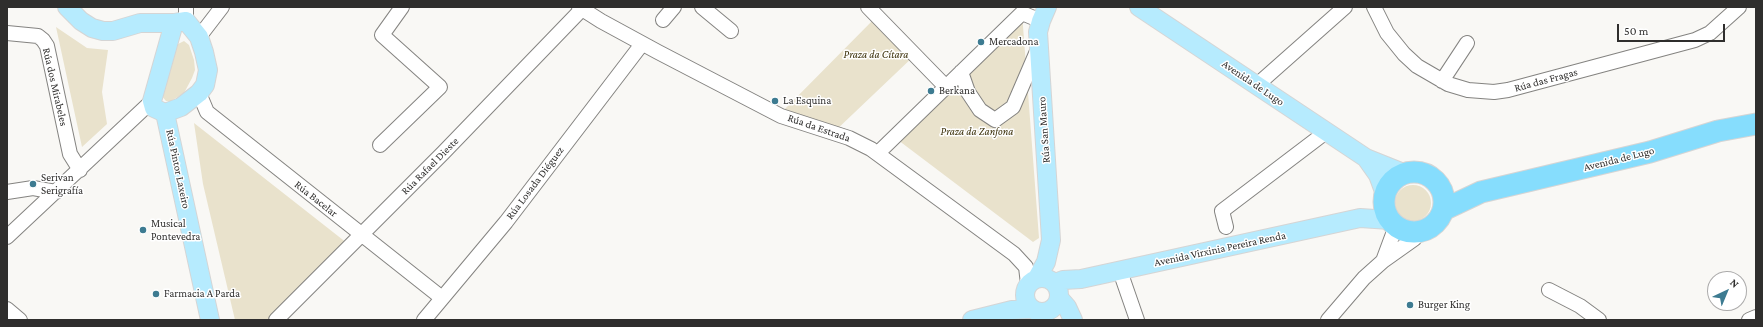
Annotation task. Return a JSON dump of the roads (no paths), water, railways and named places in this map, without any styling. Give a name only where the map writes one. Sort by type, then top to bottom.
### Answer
[{"type":"highway","name":"Avenida de Lugo","points":[[1443,210],[1481,192],[1650,152],[1718,131],[1756,124]]},
{"type":"highway","points":[[1413,172],[1426,175],[1436,182],[1440,188],[1443,196],[1443,210],[1433,226],[1417,232],[1409,232],[1389,211],[1393,181],[1406,174],[1413,172]]},
{"type":"highway","name":"Avenida de Lugo","points":[[1440,188],[1481,192]]},
{"type":"main road","points":[[67,7],[81,21],[92,28],[103,31],[113,31],[140,23],[187,22]]},
{"type":"main road","name":"Avenida de Lugo","points":[[1139,7],[1366,158],[1406,174]]},
{"type":"main road","name":"Rúa San Mauro","points":[[1043,12],[1038,32],[1038,49],[1051,240],[1056,257],[1056,269],[1045,287]]},
{"type":"main road","points":[[187,22],[208,70],[205,85],[199,93],[181,107],[165,113],[154,108],[152,101],[187,22]]},
{"type":"main road","name":"Rúa Pintor Laxeiro","points":[[165,113],[210,320]]},
{"type":"main road","name":"Avenida de Lugo","points":[[1366,158],[1378,175],[1389,211]]},
{"type":"main road","name":"Avenida Virxinia Pereira Renda","points":[[993,314],[1045,287],[1063,280],[1081,279],[1120,271],[1389,211]]},
{"type":"main road","points":[[1045,287],[1054,308],[1044,314],[1025,300],[1045,287]]},
{"type":"main road","points":[[1045,287],[1066,307],[1073,320]]},
{"type":"main road","name":"Avenida Virxinia Pereira Renda","points":[[972,320],[1012,310],[1044,314]]},
{"type":"street","points":[[187,22],[219,7]]},
{"type":"street","points":[[380,144],[440,86],[382,35],[402,7]]},
{"type":"street","points":[[663,20],[674,7]]},
{"type":"street","points":[[868,7],[946,87]]},
{"type":"street","points":[[1257,85],[1345,7]]},
{"type":"street","name":"Rúa das Fragas","points":[[1374,7],[1387,33],[1404,54],[1417,66],[1442,81],[1468,90],[1494,92],[1508,90],[1695,40],[1710,32],[1739,7]]},
{"type":"street","name":"Rúa da Estrada","points":[[585,9],[642,44],[781,116],[849,138],[878,153],[1014,254],[1045,287]]},
{"type":"street","name":"Rúa Rafael Dieste","points":[[276,320],[585,9]]},
{"type":"street","points":[[711,10],[731,31]]},
{"type":"street","points":[[878,153],[1022,13],[1043,12]]},
{"type":"street","name":"Rúa dos Mirabeles","points":[[7,33],[38,36],[47,46],[70,154],[80,170]]},
{"type":"street","points":[[1442,81],[1467,43]]},
{"type":"street","name":"Rúa Losada Diéguez","points":[[424,320],[506,222],[642,44]]},
{"type":"street","points":[[961,72],[968,92],[980,110],[995,120],[1014,107],[1038,49]]},
{"type":"street","name":"Rúa Bacelar","points":[[199,93],[207,112],[442,298]]},
{"type":"street","points":[[7,237],[152,101]]},
{"type":"street","points":[[1226,227],[1222,211],[1326,132]]},
{"type":"street","points":[[7,192],[33,188],[56,192]]},
{"type":"street","points":[[1383,261],[1389,211]]},
{"type":"street","points":[[1328,320],[1364,278],[1383,261],[1414,239],[1417,232]]},
{"type":"street","points":[[1120,271],[1137,320]]},
{"type":"street","points":[[1549,290],[1580,306],[1598,320]]},
{"type":"street","points":[[7,309],[20,320]]},
{"type":"street","points":[[1749,320],[1756,317]]},
{"type":"place","name":"Mercadona","points":[[981,42]]},
{"type":"place","name":"Berkana","points":[[931,91]]},
{"type":"place","name":"La Esquina","points":[[775,101]]},
{"type":"place","name":"Serivan Serigrafía","points":[[33,184]]},
{"type":"place","name":"Musical Pontevedra","points":[[143,230]]},
{"type":"place","name":"Farmacia A Parda","points":[[156,294]]},
{"type":"place","name":"Burger King","points":[[1410,305]]},
{"type":"park label","name":"Praza da Cítara","points":[[876,55]]},
{"type":"park label","name":"Praza da Zanfona","points":[[977,132]]}]
